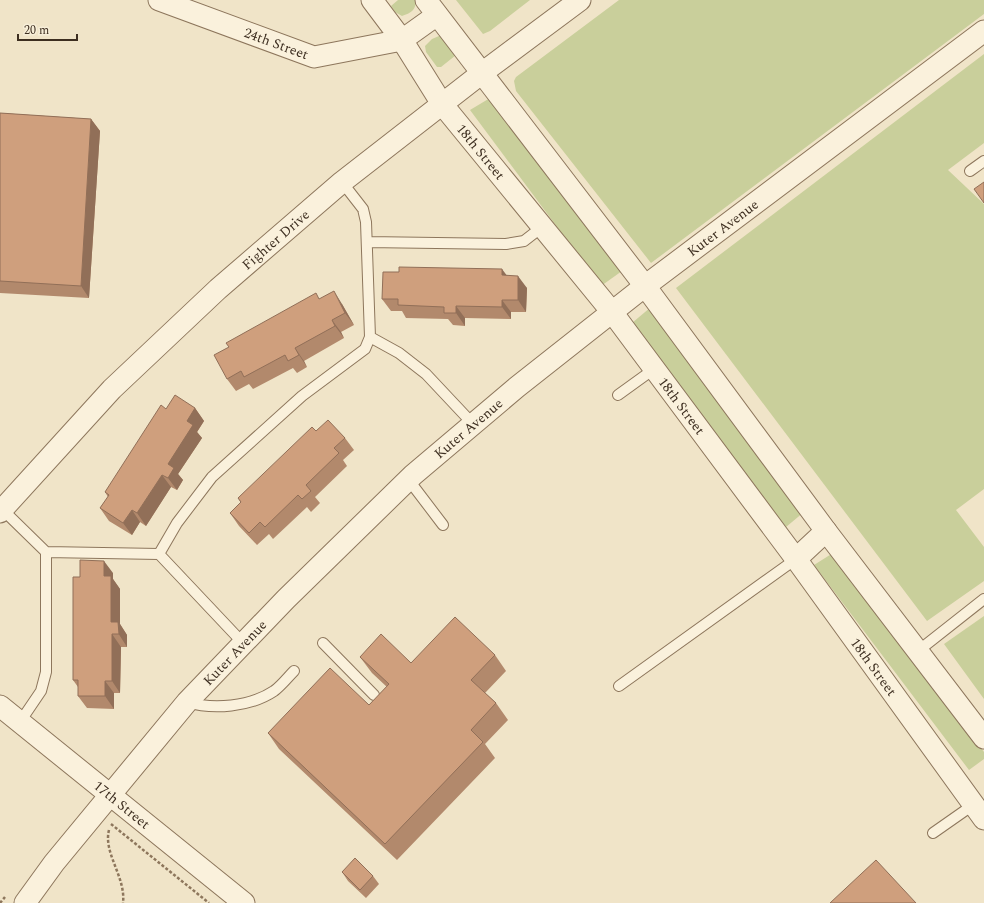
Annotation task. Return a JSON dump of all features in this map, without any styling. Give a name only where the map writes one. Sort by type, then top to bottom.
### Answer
[{"type":"street","name":"24th Street","points":[[159,0],[314,57],[402,40],[432,8]]},
{"type":"street","name":"18th Street","points":[[372,0],[402,40],[442,104],[612,312],[980,806]]},
{"type":"street","name":"Fighter Drive","points":[[1,510],[118,384],[218,289],[342,182],[482,73],[580,0]]},
{"type":"street","points":[[432,8],[645,286],[826,530],[984,738]]},
{"type":"street","name":"Kuter Avenue","points":[[25,903],[54,863],[104,819],[111,794],[187,702],[286,599],[408,479],[516,386],[645,286],[984,31]]},
{"type":"street","points":[[796,559],[826,530]]},
{"type":"street","name":"17th Street","points":[[0,706],[111,794],[244,903]]},
{"type":"lane","points":[[970,171],[984,161]]},
{"type":"lane","points":[[159,554],[176,523],[212,477],[302,396],[365,349],[370,337],[366,222],[363,209],[342,182]]},
{"type":"lane","points":[[367,242],[506,244],[524,240],[542,227]]},
{"type":"lane","points":[[370,337],[399,353],[426,374],[473,424]]},
{"type":"lane","points":[[618,395],[654,369]]},
{"type":"lane","points":[[408,479],[443,525]]},
{"type":"lane","points":[[1,510],[46,552],[159,554],[243,643]]},
{"type":"lane","points":[[20,722],[41,691],[46,672],[46,552]]},
{"type":"lane","points":[[619,686],[796,559]]},
{"type":"lane","points":[[918,651],[984,599]]},
{"type":"lane","points":[[323,642],[374,695]]},
{"type":"lane","points":[[187,702],[201,706],[222,707],[246,703],[274,691],[294,671]]},
{"type":"lane","points":[[933,833],[980,806]]},
{"type":"path","points":[[111,794],[104,819],[113,860],[124,889],[123,903]]},
{"type":"path","points":[[104,819],[209,903]]},
{"type":"green space","points":[[398,0],[416,0],[414,9],[402,16],[395,12],[391,6]]},
{"type":"green space","points":[[456,0],[530,0],[490,31],[483,34]]},
{"type":"green space","points":[[619,0],[984,0],[984,14],[651,263],[516,91],[514,81],[516,77]]},
{"type":"green space","points":[[439,36],[444,36],[456,55],[441,67],[437,67],[426,52],[425,46],[432,39]]},
{"type":"green space","points":[[984,54],[984,143],[948,170],[984,204],[984,489],[956,510],[984,547],[984,581],[927,621],[676,288]]},
{"type":"green space","points":[[490,98],[622,271],[601,286],[470,110]]},
{"type":"green space","points":[[651,307],[804,512],[786,527],[632,323]]},
{"type":"green space","points":[[833,553],[984,752],[984,759],[969,770],[814,565]]},
{"type":"green space","points":[[984,616],[984,699],[944,644]]},
{"type":"building","points":[[0,113],[91,119],[81,286],[0,281]]},
{"type":"building","points":[[984,182],[984,203],[974,189]]},
{"type":"building","points":[[399,267],[502,269],[502,275],[518,276],[518,300],[502,300],[502,307],[456,306],[456,313],[444,313],[444,307],[398,305],[398,299],[382,299],[383,272],[399,272]]},
{"type":"building","points":[[334,291],[345,313],[332,320],[335,326],[295,348],[299,355],[288,361],[285,355],[244,377],[241,371],[227,379],[214,355],[229,347],[226,343],[316,293],[319,299]]},
{"type":"building","points":[[175,395],[195,408],[187,421],[193,425],[168,464],[174,468],[168,478],[162,475],[137,513],[132,510],[123,523],[100,508],[109,495],[105,492],[161,405],[166,409]]},
{"type":"building","points":[[328,420],[345,438],[334,448],[339,453],[306,485],[311,491],[302,499],[298,495],[265,527],[260,522],[249,533],[230,513],[241,502],[238,498],[312,427],[316,431]]},
{"type":"building","points":[[80,560],[104,561],[104,576],[111,576],[111,622],[118,622],[119,634],[112,634],[112,681],[105,681],[105,696],[78,696],[78,680],[73,680],[73,577],[80,577]]},
{"type":"building","points":[[455,617],[495,655],[471,680],[496,703],[471,730],[483,742],[385,844],[268,733],[330,668],[369,705],[389,684],[360,657],[381,634],[411,663]]},
{"type":"building","points":[[355,858],[373,876],[360,890],[342,872]]},
{"type":"building","points":[[876,860],[916,903],[830,903]]}]
